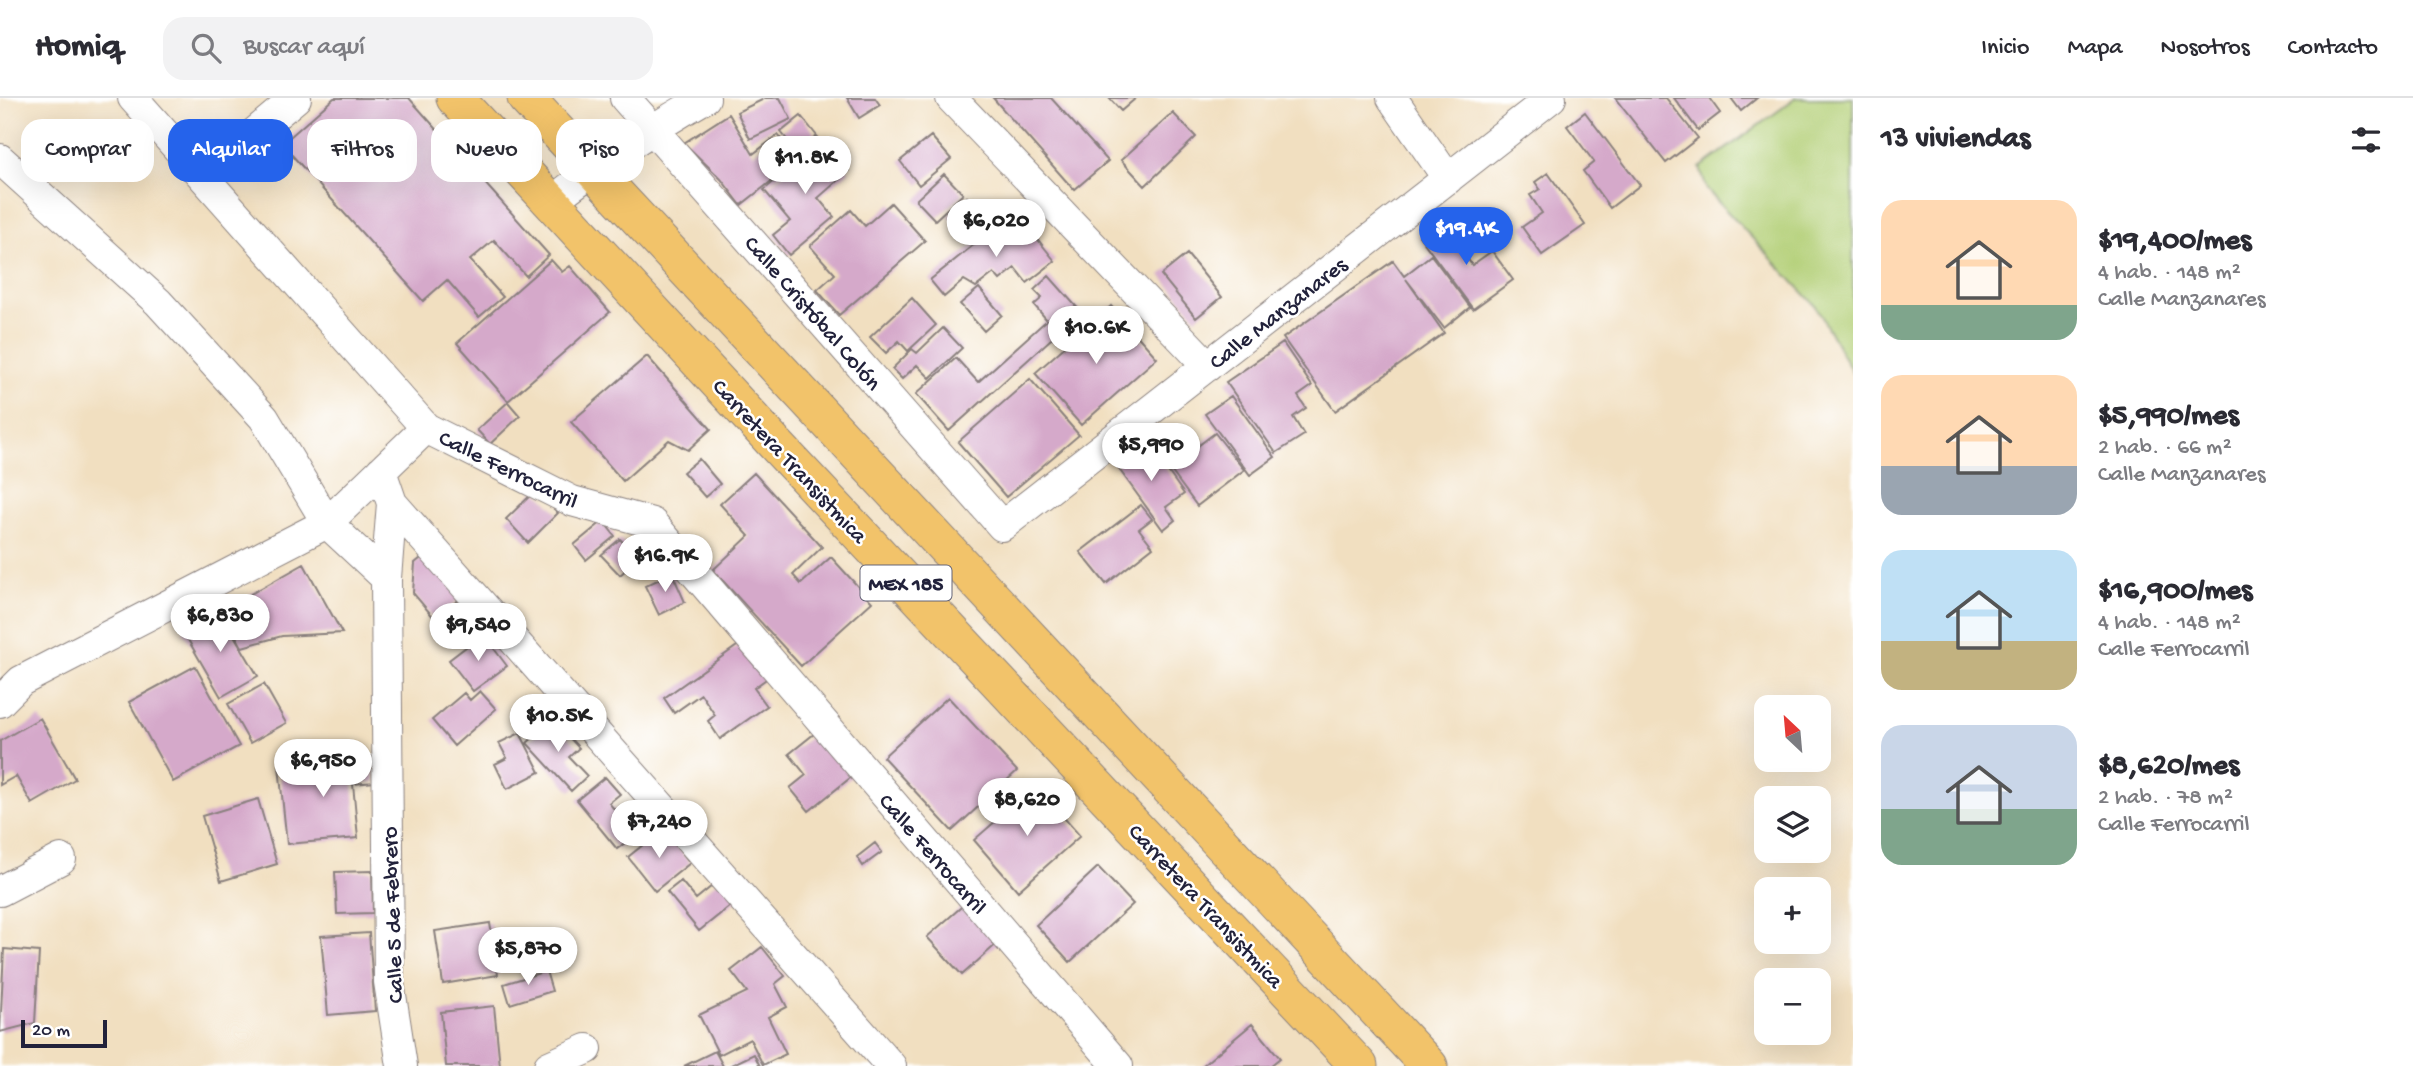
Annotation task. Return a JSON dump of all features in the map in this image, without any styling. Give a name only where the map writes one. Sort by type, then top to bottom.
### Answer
[{"type":"main road","name":"Carretera Transistmica","points":[[455,98],[1359,1066]]},
{"type":"main road","name":"MEX 185","points":[[526,98],[556,131]]},
{"type":"main road","name":"MEX 185","points":[[602,182],[1429,1066]]},
{"type":"street","name":"Calle Ferrocarril","points":[[133,98],[168,136]]},
{"type":"street","points":[[271,119],[296,98]]},
{"type":"street","name":"Calle Cristóbal Colón","points":[[625,98],[1002,526]]},
{"type":"street","points":[[644,134],[705,98]]},
{"type":"street","points":[[951,98],[1208,366]]},
{"type":"street","points":[[1392,98],[1448,179]]},
{"type":"street","name":"Calle Manzanares","points":[[1002,526],[1551,98]]},
{"type":"street","points":[[0,159],[159,302],[264,418],[327,523],[386,578]]},
{"type":"street","name":"Calle Ferrocarril","points":[[209,182],[426,428],[572,501],[652,523],[1118,1066]]},
{"type":"street","points":[[551,202],[576,182]]},
{"type":"street","points":[[0,702],[21,681],[327,523],[426,428]]},
{"type":"street","name":"Calle 5 de Febrero","points":[[381,471],[392,503],[386,578],[389,982],[402,1066]]},
{"type":"street","points":[[392,503],[891,1066]]},
{"type":"street","points":[[0,891],[61,859]]},
{"type":"street","points":[[549,1066],[587,1049]]},
{"type":"green space","points":[[1796,98],[1853,98],[1853,374],[1816,306],[1707,190],[1700,168]]},
{"type":"building","points":[[334,98],[409,98],[431,123],[431,182],[484,182],[549,255],[526,276],[494,240],[470,260],[503,297],[479,317],[447,280],[423,301],[316,182],[417,182],[417,119],[310,119]]},
{"type":"building","points":[[766,98],[780,98],[791,119],[750,139],[737,112]]},
{"type":"building","points":[[847,98],[875,98],[880,105],[859,118]]},
{"type":"building","points":[[993,98],[1051,98],[1108,161],[1074,190]]},
{"type":"building","points":[[1109,98],[1136,98],[1121,111]]},
{"type":"building","points":[[1615,98],[1666,98],[1698,138],[1666,163]]},
{"type":"building","points":[[1674,98],[1709,98],[1720,113],[1698,130]]},
{"type":"building","points":[[1731,98],[1757,98],[1741,111]]},
{"type":"building","points":[[1585,112],[1640,185],[1610,208],[1583,171],[1594,162],[1567,126]]},
{"type":"building","points":[[1173,113],[1196,137],[1145,186],[1121,160]]},
{"type":"building","points":[[729,114],[753,154],[778,135],[789,149],[778,158],[787,169],[741,205],[721,179],[684,143]]},
{"type":"building","points":[[801,116],[817,136],[797,152],[781,132]]},
{"type":"building","points":[[307,122],[307,172],[293,156],[293,134]]},
{"type":"building","points":[[931,136],[951,159],[919,185],[900,161]]},
{"type":"building","points":[[822,141],[849,171],[818,198],[834,217],[789,255],[773,235],[790,221],[764,190]]},
{"type":"building","points":[[1548,173],[1585,225],[1542,255],[1522,227],[1542,213],[1530,195],[1540,189],[1535,182]]},
{"type":"building","points":[[944,174],[963,194],[935,220],[916,200]]},
{"type":"building","points":[[967,197],[989,219],[981,227],[967,214],[957,224],[948,216]]},
{"type":"building","points":[[891,203],[925,241],[839,315],[817,290],[835,274],[810,246],[851,210],[865,226]]},
{"type":"building","points":[[1007,218],[1023,238],[1031,231],[1055,261],[1027,283],[1015,268],[1000,280],[994,273],[976,287],[964,280],[944,297],[930,280]]},
{"type":"building","points":[[1440,220],[1472,265],[1492,251],[1513,280],[1473,309],[1419,236]]},
{"type":"building","points":[[1187,254],[1222,297],[1196,318],[1161,275]]},
{"type":"building","points":[[1431,255],[1470,307],[1444,328],[1406,279],[1444,333],[1335,411],[1283,338],[1393,261],[1404,276]]},
{"type":"building","points":[[551,260],[562,272],[570,266],[610,312],[508,401],[457,343]]},
{"type":"building","points":[[1049,276],[1081,312],[949,431],[916,394],[956,358],[978,382],[1047,320],[1034,305],[1042,298],[1034,290]]},
{"type":"building","points":[[979,288],[1002,315],[984,331],[960,304]]},
{"type":"building","points":[[912,298],[936,325],[908,351],[899,341],[886,353],[870,337]]},
{"type":"building","points":[[1111,306],[1157,358],[1081,425],[1035,373]]},
{"type":"building","points":[[943,328],[962,348],[930,378],[917,365],[902,379],[892,369],[912,349],[917,353]]},
{"type":"building","points":[[1283,343],[1312,386],[1298,396],[1306,408],[1293,417],[1304,435],[1276,453],[1226,382]]},
{"type":"building","points":[[647,356],[711,429],[688,450],[669,440],[623,481],[571,422]]},
{"type":"building","points":[[1030,379],[1079,435],[1006,497],[958,442]]},
{"type":"building","points":[[1231,396],[1275,457],[1250,475],[1205,414]]},
{"type":"building","points":[[508,402],[520,416],[490,444],[477,430]]},
{"type":"building","points":[[1215,433],[1244,470],[1197,506],[1169,468]]},
{"type":"building","points":[[1147,442],[1184,494],[1166,507],[1175,520],[1163,530],[1116,465]]},
{"type":"building","points":[[699,459],[720,484],[705,497],[683,472]]},
{"type":"building","points":[[754,473],[822,547],[793,575],[801,584],[831,557],[872,602],[801,666],[713,570],[749,536],[720,504]]},
{"type":"building","points":[[536,490],[558,513],[528,543],[506,519]]},
{"type":"building","points":[[1141,505],[1152,519],[1139,529],[1153,547],[1106,584],[1080,552]]},
{"type":"building","points":[[603,521],[615,536],[586,560],[574,545]]},
{"type":"building","points":[[620,539],[638,559],[620,575],[601,555]]},
{"type":"building","points":[[431,550],[467,593],[435,619],[413,593],[415,563]]},
{"type":"building","points":[[304,564],[342,633],[282,636],[242,647],[222,610]]},
{"type":"building","points":[[672,573],[685,602],[659,615],[645,586]]},
{"type":"building","points":[[219,610],[258,676],[221,697],[183,631]]},
{"type":"building","points":[[483,634],[507,666],[473,691],[449,660]]},
{"type":"building","points":[[747,639],[773,674],[754,688],[767,706],[720,739],[708,721],[715,715],[701,694],[674,713],[664,698]]},
{"type":"building","points":[[195,666],[239,746],[173,782],[129,702]]},
{"type":"building","points":[[264,684],[286,723],[250,743],[228,704]]},
{"type":"building","points":[[480,691],[496,709],[454,746],[432,720],[464,693],[470,700]]},
{"type":"building","points":[[948,697],[1017,771],[952,831],[883,757]]},
{"type":"building","points":[[40,718],[75,779],[32,804],[16,776],[0,785],[0,741]]},
{"type":"building","points":[[553,720],[579,748],[569,757],[587,776],[571,791],[527,743]]},
{"type":"building","points":[[824,726],[860,770],[809,811],[790,788],[806,775],[789,754]]},
{"type":"building","points":[[520,733],[540,772],[507,789],[495,764],[507,758],[499,743]]},
{"type":"building","points":[[372,757],[375,782],[353,784],[358,838],[287,844],[279,766]]},
{"type":"building","points":[[605,777],[620,794],[609,803],[635,835],[617,849],[577,800]]},
{"type":"building","points":[[1036,786],[1080,836],[1018,891],[974,840]]},
{"type":"building","points":[[258,799],[277,864],[221,881],[202,816]]},
{"type":"building","points":[[663,829],[690,863],[655,891],[628,857]]},
{"type":"building","points":[[875,843],[882,852],[863,866],[857,857]]},
{"type":"building","points":[[1098,867],[1133,904],[1070,962],[1036,925]]},
{"type":"building","points":[[372,871],[373,913],[337,914],[335,872]]},
{"type":"building","points":[[723,877],[740,898],[699,931],[667,892],[681,881],[696,899]]},
{"type":"building","points":[[967,902],[1001,940],[962,975],[927,937]]},
{"type":"building","points":[[490,923],[498,975],[443,984],[435,931]]},
{"type":"building","points":[[369,933],[375,1011],[328,1015],[321,936]]},
{"type":"building","points":[[762,947],[785,976],[775,984],[787,1007],[768,1017],[786,1054],[763,1065],[750,1039],[719,1055],[699,1015],[747,992],[731,971]]},
{"type":"building","points":[[4,949],[39,952],[35,1023],[0,1032]]},
{"type":"building","points":[[546,971],[552,991],[510,1004],[504,984]]},
{"type":"building","points":[[494,1006],[500,1066],[446,1066],[441,1012]]},
{"type":"building","points":[[1252,1024],[1280,1058],[1270,1066],[1202,1066]]},
{"type":"building","points":[[715,1051],[723,1066],[684,1066]]},
{"type":"building","points":[[754,1054],[760,1066],[729,1066]]}]
